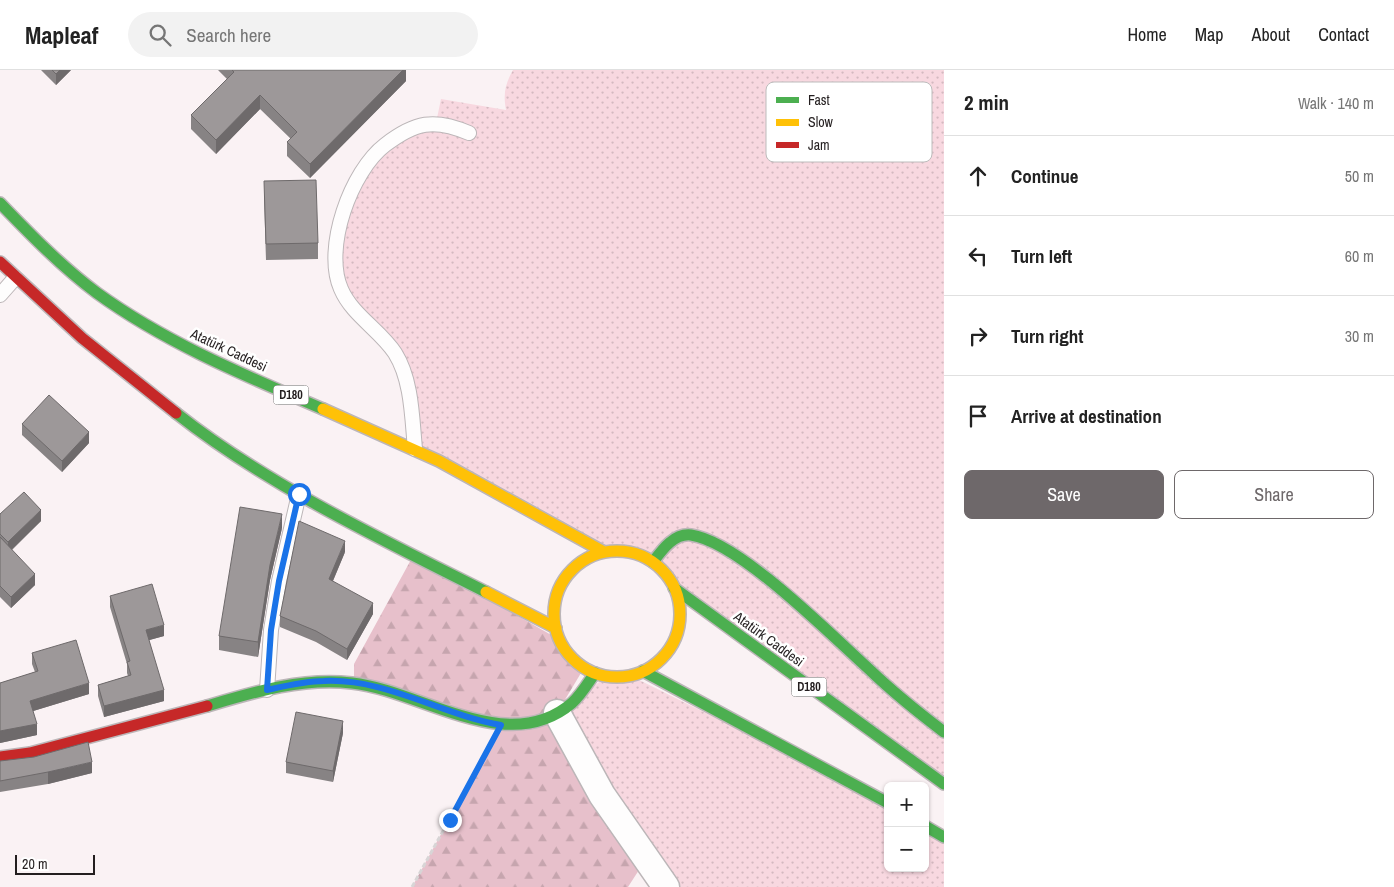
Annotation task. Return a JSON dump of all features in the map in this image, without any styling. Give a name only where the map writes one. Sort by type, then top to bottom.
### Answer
[{"type":"main road","name":"Atatürk Caddesi","points":[[0,203],[44,248],[111,303],[167,338],[238,373],[415,449],[454,468],[604,552]]},
{"type":"main road","points":[[0,262],[15,278],[82,338],[200,433],[299,494],[375,536],[556,628]]},
{"type":"main road","points":[[653,562],[667,543],[677,537],[701,537],[715,543],[785,595],[890,690],[944,732]]},
{"type":"main road","name":"Atatürk Caddesi","points":[[604,552],[632,553],[653,562],[667,576],[674,588],[679,604],[680,620],[676,636],[663,657],[643,671],[619,677],[595,673],[574,660],[563,646],[556,628],[555,604],[564,580],[580,563],[604,552]]},
{"type":"main road","name":"Atatürk Caddesi","points":[[674,588],[944,784]]},
{"type":"main road","points":[[643,671],[884,801]]},
{"type":"main road","points":[[0,757],[30,753],[267,690],[324,680],[354,683],[388,690],[454,713],[501,725],[518,726],[532,723],[569,705],[595,673]]},
{"type":"main road","points":[[927,827],[944,837]]},
{"type":"street","points":[[557,712],[602,795],[666,887]]},
{"type":"lane","points":[[415,449],[412,412],[406,381],[395,354],[353,308],[341,289],[335,261],[341,220],[360,175],[376,152],[401,133],[427,123],[448,125],[468,133]]},
{"type":"lane","points":[[0,295],[15,278]]},
{"type":"lane","points":[[267,690],[271,630],[279,581],[299,494]]},
{"type":"path","points":[[412,887],[501,725]]},
{"type":"shaded area","points":[[513,70],[944,70],[944,784],[674,588],[668,578],[654,564],[636,555],[604,552],[415,449],[395,354],[341,289],[341,221],[376,152],[436,123],[441,99],[506,110],[505,89]]},
{"type":"shaded area","points":[[607,676],[631,676],[884,801],[884,872],[929,872],[929,828],[944,837],[944,887],[666,887],[602,795],[569,705]]},
{"type":"green space","points":[[413,556],[560,640],[574,660],[584,668],[557,713],[646,859],[628,887],[412,887],[501,725],[354,683],[354,664]]},
{"type":"building","points":[[52,70],[60,70],[56,74]]},
{"type":"building","points":[[232,70],[403,70],[310,164],[287,142],[297,132],[260,95],[216,140],[191,115],[234,72]]},
{"type":"building","points":[[316,180],[318,243],[266,244],[264,181]]},
{"type":"building","points":[[49,395],[89,432],[62,461],[22,424]]},
{"type":"building","points":[[24,492],[41,510],[8,542],[0,534],[0,514]]},
{"type":"building","points":[[240,507],[282,514],[270,565],[258,642],[219,636]]},
{"type":"building","points":[[299,521],[345,541],[329,579],[373,603],[347,649],[316,631],[280,616]]},
{"type":"building","points":[[0,537],[35,574],[11,597],[0,586]]},
{"type":"building","points":[[152,584],[164,625],[146,630],[164,690],[104,706],[98,685],[131,675],[127,662],[130,661],[110,596]]},
{"type":"building","points":[[76,640],[89,683],[30,701],[37,724],[0,731],[0,683],[38,671],[32,653]]},
{"type":"building","points":[[296,712],[343,721],[333,771],[286,762]]},
{"type":"building","points":[[88,742],[92,762],[0,781],[0,761],[34,757]]},
{"type":"traffic: fast","points":[[0,203],[59,262],[97,293],[123,311],[207,357],[323,409]]},
{"type":"traffic: fast","points":[[176,413],[211,439],[287,488],[486,592]]},
{"type":"traffic: fast","points":[[653,562],[669,543],[685,535],[711,541],[734,554],[785,593],[889,687],[944,732]]},
{"type":"traffic: fast","points":[[674,588],[944,784]]},
{"type":"traffic: fast","points":[[643,671],[884,801]]},
{"type":"traffic: fast","points":[[207,706],[278,687],[315,682],[352,683],[378,688],[463,716],[492,723],[520,724],[547,718],[572,703],[595,673]]},
{"type":"traffic: fast","points":[[927,827],[944,837]]},
{"type":"traffic: slow","points":[[323,409],[439,461],[604,552]]},
{"type":"traffic: slow","points":[[617,551],[641,556],[661,570],[675,590],[680,614],[675,638],[661,658],[641,672],[617,677],[593,672],[573,658],[559,638],[554,614],[559,590],[573,570],[593,556],[617,551]]},
{"type":"traffic: slow","points":[[486,592],[556,628]]},
{"type":"traffic: jam","points":[[0,262],[82,338],[176,413]]},
{"type":"traffic: jam","points":[[0,757],[30,753],[207,706]]},
{"type":"route","points":[[299,494],[279,581],[271,630],[267,690],[324,680],[354,683],[388,690],[483,722],[501,725],[450,820]]}]
